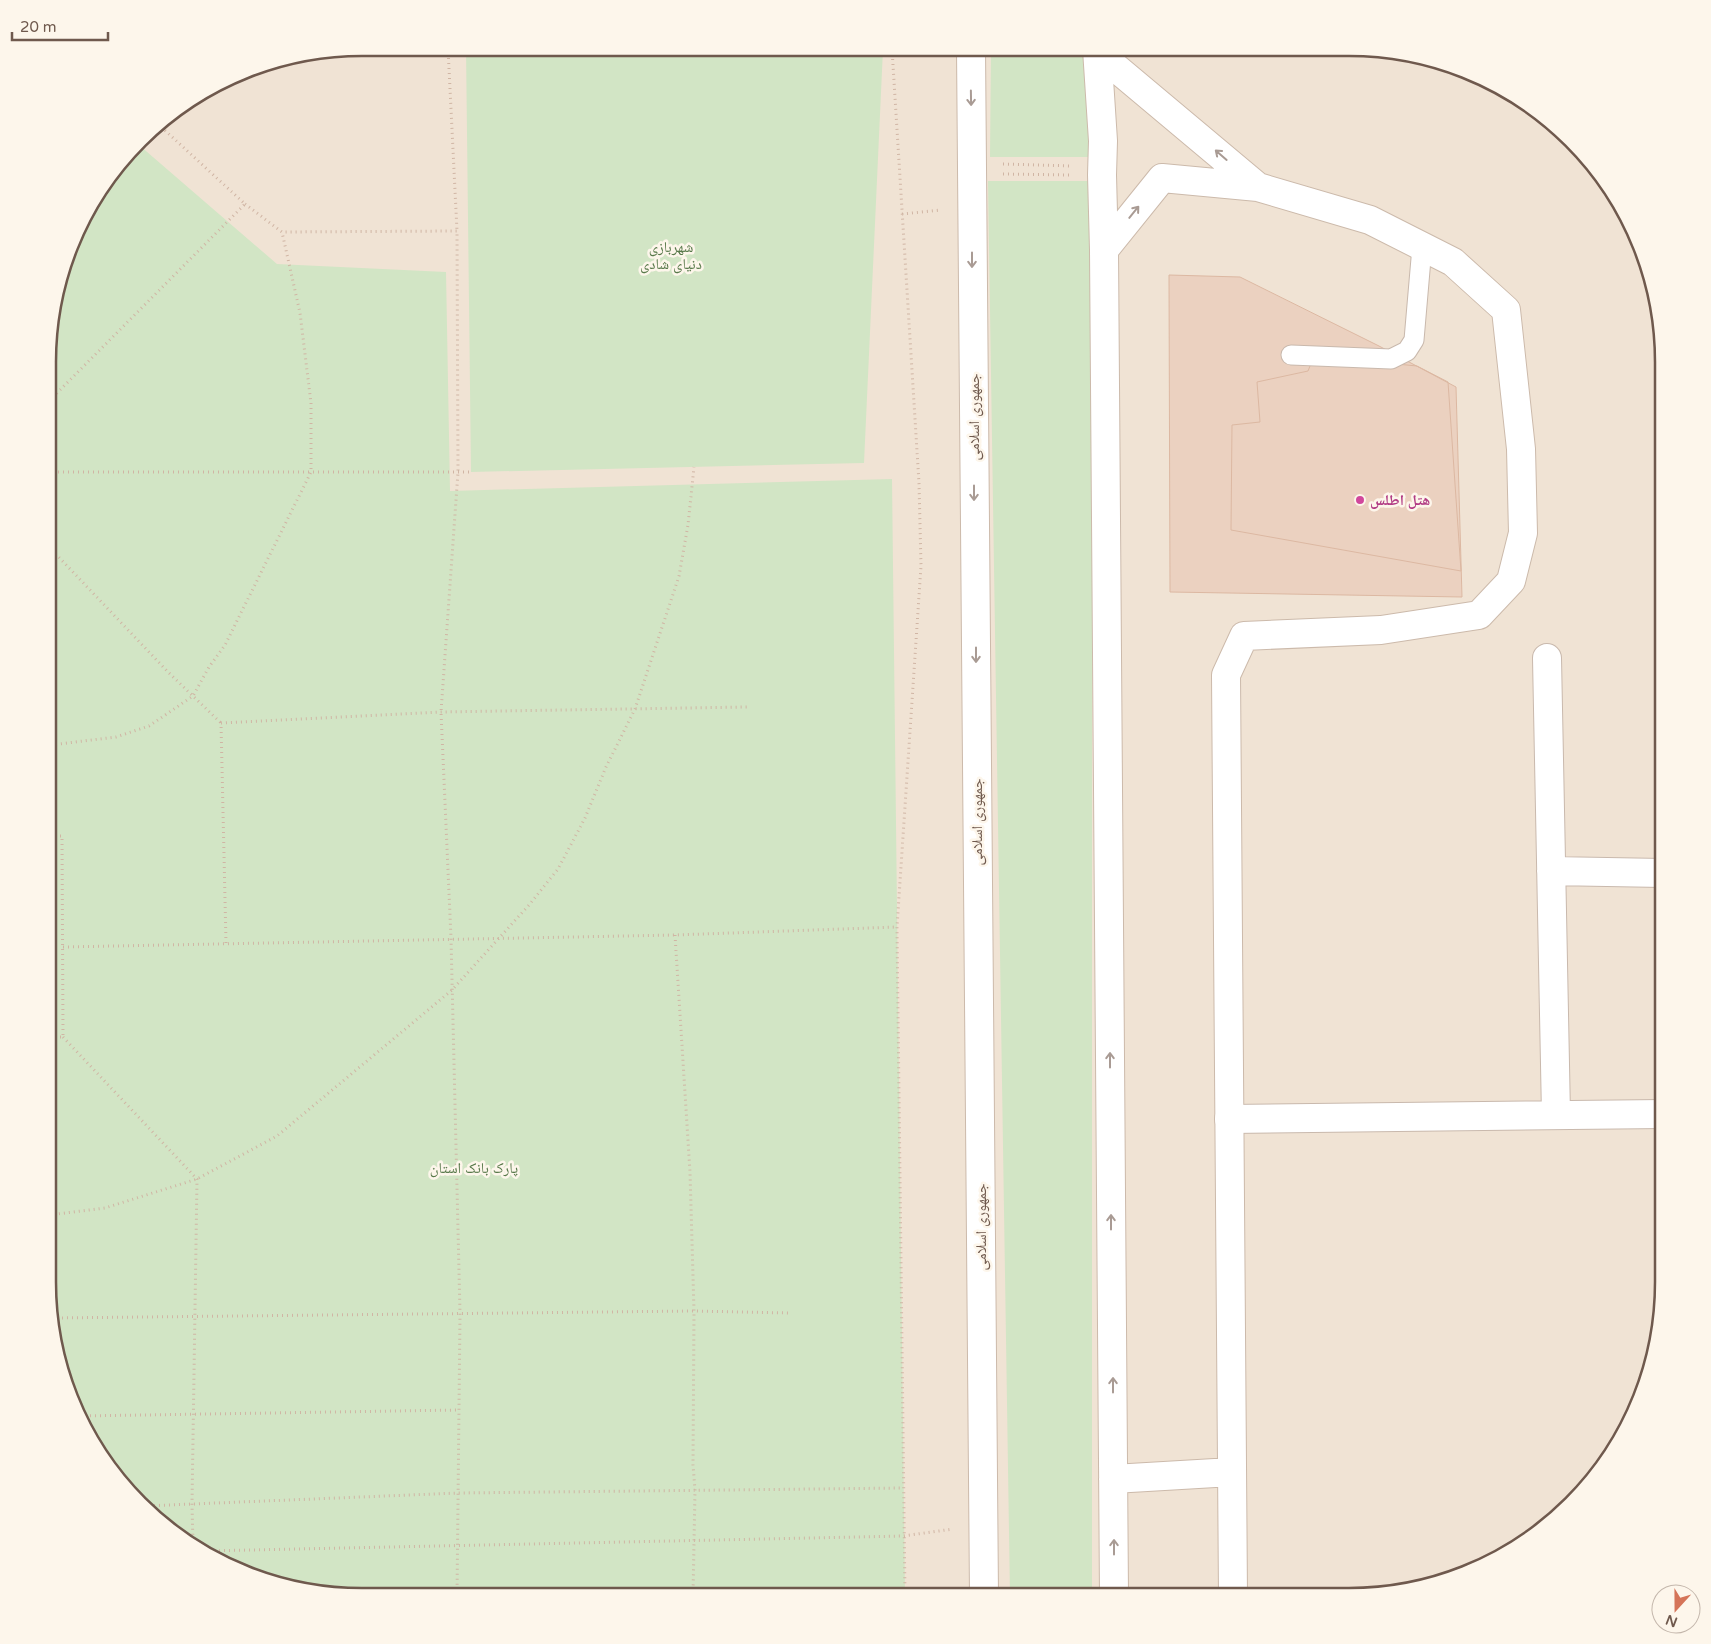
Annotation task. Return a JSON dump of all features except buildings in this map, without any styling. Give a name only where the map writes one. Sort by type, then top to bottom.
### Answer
[{"type":"street","name":"جمهوری اسلامی","points":[[971,56],[984,1588]]},
{"type":"street","points":[[1097,56],[1103,141],[1114,1588]]},
{"type":"street","points":[[1104,56],[1258,187]]},
{"type":"street","points":[[1104,250],[1162,178],[1258,187],[1370,220],[1453,262],[1506,310],[1522,449],[1523,533],[1511,581],[1480,615],[1380,630],[1244,636],[1226,675],[1233,1588]]},
{"type":"street","points":[[1546,658],[1556,1115]]},
{"type":"street","points":[[1551,871],[1655,873]]},
{"type":"street","points":[[1230,1119],[1655,1114]]},
{"type":"street","points":[[1113,1479],[1232,1472]]},
{"type":"lane","points":[[1291,355],[1391,359],[1407,351],[1414,340],[1422,246]]},
{"type":"path","points":[[448,56],[458,230],[458,472],[441,712],[451,938],[460,1314],[457,1588]]},
{"type":"path","points":[[892,56],[920,483],[920,566],[897,927],[905,1588]]},
{"type":"path","points":[[164,130],[245,204],[282,232],[458,230]]},
{"type":"path","points":[[972,169],[1102,171]]},
{"type":"path","points":[[972,169],[1102,171]]},
{"type":"path","points":[[56,394],[245,204]]},
{"type":"path","points":[[902,214],[972,206]]},
{"type":"path","points":[[56,744],[116,737],[149,726],[193,696],[224,645],[311,472],[312,404],[300,313],[282,232]]},
{"type":"path","points":[[56,1214],[105,1208],[197,1179],[277,1136],[452,990],[529,905],[558,869],[635,709],[679,576],[688,525],[694,467]]},
{"type":"path","points":[[56,472],[471,472]]},
{"type":"path","points":[[56,554],[168,672],[221,723],[226,943]]},
{"type":"path","points":[[221,723],[441,712],[746,707]]},
{"type":"path","points":[[56,836],[62,836],[62,1037],[197,1179],[193,1537]]},
{"type":"path","points":[[62,947],[675,935],[897,927]]},
{"type":"path","points":[[675,935],[690,1172],[694,1311],[693,1465],[695,1490],[693,1588]]},
{"type":"path","points":[[56,1037],[62,1037]]},
{"type":"path","points":[[59,1318],[694,1311],[789,1313]]},
{"type":"path","points":[[87,1416],[459,1410]]},
{"type":"path","points":[[154,1506],[458,1493],[903,1488]]},
{"type":"path","points":[[216,1551],[904,1536],[983,1524]]},
{"type":"shaded area","points":[[343,57],[1368,57],[1408,62],[1428,67],[1484,88],[1502,97],[1535,120],[1579,161],[1614,209],[1631,245],[1649,303],[1654,343],[1655,1281],[1649,1341],[1638,1380],[1623,1417],[1614,1435],[1591,1468],[1550,1512],[1502,1547],[1466,1564],[1408,1582],[1368,1587],[363,1588],[303,1582],[264,1571],[227,1556],[209,1547],[176,1524],[132,1483],[97,1435],[80,1399],[62,1341],[57,1301],[56,363],[59,323],[67,283],[88,227],[108,192],[146,146],[192,108],[227,88],[283,67],[303,62]]},
{"type":"green space","name":"شهربازی دنیای شادی","points":[[466,56],[883,56],[864,463],[471,472]]},
{"type":"green space","points":[[991,56],[1089,56],[1092,157],[990,157]]},
{"type":"green space","name":"پارک بانک استان","points":[[143,149],[277,264],[446,272],[450,491],[892,479],[905,1588],[343,1587],[303,1582],[264,1571],[227,1556],[192,1536],[146,1498],[120,1468],[97,1435],[80,1399],[67,1361],[62,1341],[57,1301],[56,363],[59,323],[67,283],[88,227],[108,192]]},
{"type":"green space","points":[[988,181],[1092,181],[1092,1588],[1010,1588]]},
{"type":"place","name":"هتل اطلس","points":[[1360,500]]}]
